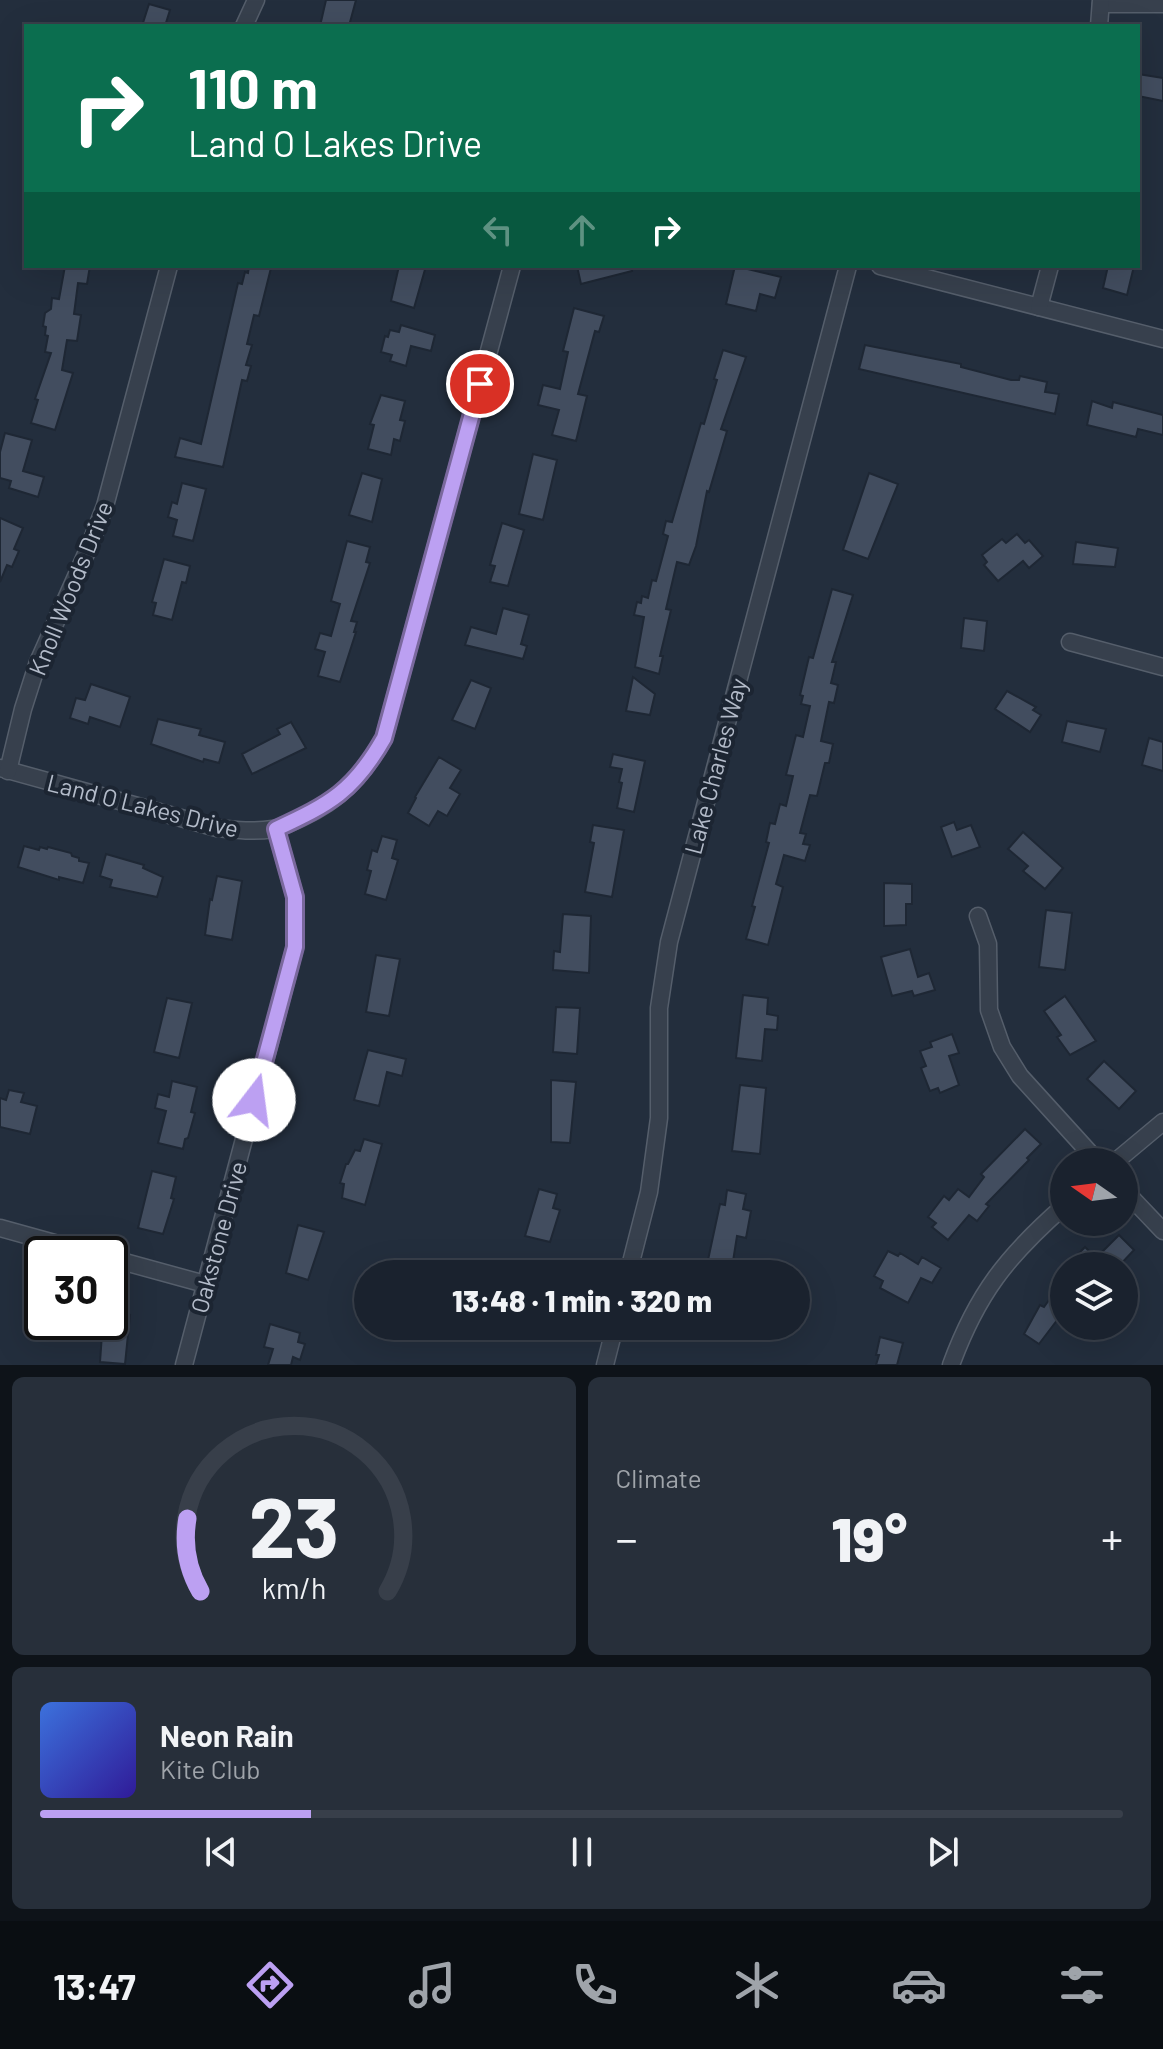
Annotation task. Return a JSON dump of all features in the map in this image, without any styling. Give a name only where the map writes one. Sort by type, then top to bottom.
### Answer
[{"type":"street","points":[[245,24],[256,0]]},
{"type":"street","points":[[1099,24],[1101,2],[1163,4]]},
{"type":"street","name":"Knoll Woods Drive","points":[[4,769],[38,662],[105,506],[168,268]]},
{"type":"street","name":"Land O Lakes Drive","points":[[4,769],[217,828],[247,831],[276,829],[312,813],[342,794],[367,768],[384,738],[511,268]]},
{"type":"street","name":"Lake Charles Way","points":[[632,1260],[649,1192],[659,1118],[659,1008],[669,942],[847,268]]},
{"type":"street","points":[[888,268],[1163,339]]},
{"type":"street","points":[[1039,307],[1049,268]]},
{"type":"street","points":[[1070,642],[1163,667]]},
{"type":"street","name":"Oakstone Drive","points":[[184,1365],[295,947],[295,897],[276,829]]},
{"type":"street","points":[[978,916],[988,944],[989,1010],[1002,1047],[1020,1076],[1085,1148]]},
{"type":"street","points":[[1132,1148],[1163,1122]]},
{"type":"street","points":[[1138,1205],[1163,1231]]},
{"type":"street","points":[[951,1365],[976,1306],[996,1274],[1024,1241],[1050,1218]]},
{"type":"street","points":[[0,1228],[29,1236]]},
{"type":"street","points":[[128,1263],[205,1284]]},
{"type":"street","points":[[605,1365],[611,1340]]},
{"type":"building","points":[[326,0],[356,0],[350,24],[320,24]]},
{"type":"building","points":[[149,4],[170,10],[166,24],[143,24]]},
{"type":"building","points":[[1140,74],[1163,78],[1163,101],[1140,96]]},
{"type":"building","points":[[65,268],[90,268],[87,284],[78,283],[74,314],[81,315],[77,341],[67,340],[62,370],[73,373],[55,430],[31,423],[38,400],[35,399],[51,353],[45,352],[48,336],[43,326],[45,313],[51,309],[52,298],[59,299]]},
{"type":"building","points":[[249,268],[271,268],[259,316],[254,315],[247,344],[252,345],[246,365],[251,366],[247,381],[242,380],[223,467],[175,457],[180,438],[201,444],[238,283],[242,284],[245,272],[248,273]]},
{"type":"building","points":[[399,268],[425,268],[414,308],[391,301]]},
{"type":"building","points":[[577,268],[631,268],[632,271],[581,284]]},
{"type":"building","points":[[735,268],[781,277],[775,298],[760,294],[756,311],[726,304]]},
{"type":"building","points":[[1108,268],[1134,268],[1127,295],[1103,288]]},
{"type":"building","points":[[574,308],[604,316],[599,332],[595,331],[578,394],[587,396],[576,441],[552,435],[559,410],[538,405],[543,385],[560,389],[568,352],[563,351]]},
{"type":"building","points":[[401,325],[435,335],[431,351],[411,346],[406,366],[390,361],[392,355],[381,352],[385,336],[388,337],[390,330],[399,332]]},
{"type":"building","points":[[865,345],[961,364],[961,367],[1011,380],[1019,380],[1020,376],[1047,382],[1045,392],[1059,394],[1055,414],[859,369]]},
{"type":"building","points":[[723,350],[746,357],[721,429],[727,431],[707,491],[696,546],[689,565],[677,562],[666,609],[671,610],[659,674],[635,667],[644,617],[634,615],[637,602],[641,603],[642,596],[648,598],[652,580],[656,581],[668,536],[663,534],[666,521],[672,522],[701,423],[704,424]]},
{"type":"building","points":[[381,395],[405,401],[400,420],[405,421],[400,441],[394,439],[391,455],[368,449],[374,425],[370,424]]},
{"type":"building","points":[[1092,401],[1112,408],[1113,402],[1163,415],[1163,435],[1138,429],[1136,437],[1087,425]]},
{"type":"building","points":[[5,433],[32,440],[23,471],[44,477],[38,497],[9,488],[11,481],[0,478],[0,452]]},
{"type":"building","points":[[533,454],[557,460],[543,520],[519,514]]},
{"type":"building","points":[[362,473],[382,479],[372,522],[349,515]]},
{"type":"building","points":[[869,473],[898,484],[868,559],[843,550]]},
{"type":"building","points":[[182,483],[206,489],[193,541],[173,536],[177,520],[168,517],[172,502],[177,504]]},
{"type":"building","points":[[0,518],[23,528],[14,549],[19,551],[12,567],[7,565],[0,582]]},
{"type":"building","points":[[502,523],[524,530],[508,586],[490,582],[495,566],[490,565]]},
{"type":"building","points":[[1017,534],[1025,543],[1029,540],[1043,556],[1029,568],[1023,561],[998,581],[984,565],[987,562],[982,555],[1002,539],[1006,543]]},
{"type":"building","points":[[347,541],[370,547],[366,562],[370,563],[351,621],[357,622],[356,632],[340,682],[318,676],[325,652],[315,649],[320,633],[331,636],[340,604],[331,601]]},
{"type":"building","points":[[1076,542],[1118,548],[1115,567],[1073,564]]},
{"type":"building","points":[[164,559],[190,566],[186,583],[182,582],[172,620],[153,615],[156,603],[152,602]]},
{"type":"building","points":[[832,589],[853,595],[832,662],[836,662],[831,683],[838,685],[834,703],[829,702],[821,741],[833,744],[817,796],[810,795],[800,833],[806,834],[803,844],[810,845],[805,861],[784,855],[776,884],[783,887],[768,945],[746,939],[769,843],[766,842],[770,823],[775,824],[780,804],[786,806],[793,776],[786,775],[796,735],[803,737],[810,706],[801,704],[803,696],[800,695]]},
{"type":"building","points":[[503,608],[529,615],[521,644],[527,646],[523,659],[465,645],[471,627],[496,634]]},
{"type":"building","points":[[964,618],[987,621],[984,651],[961,648]]},
{"type":"building","points":[[633,677],[655,694],[650,715],[626,711]]},
{"type":"building","points":[[471,680],[491,688],[475,729],[452,720]]},
{"type":"building","points":[[91,684],[130,697],[120,727],[90,717],[88,724],[70,718],[76,698],[85,700]]},
{"type":"building","points":[[1007,691],[1036,707],[1033,710],[1041,715],[1030,732],[995,709]]},
{"type":"building","points":[[158,719],[201,729],[199,735],[225,742],[219,763],[204,759],[203,762],[151,744]]},
{"type":"building","points":[[1067,721],[1106,729],[1100,752],[1062,742]]},
{"type":"building","points":[[291,722],[306,748],[252,774],[242,754],[280,734],[277,729]]},
{"type":"building","points":[[1149,738],[1163,742],[1163,771],[1142,765]]},
{"type":"building","points":[[613,754],[645,761],[634,812],[617,808],[622,769],[610,767]]},
{"type":"building","points":[[439,757],[461,770],[450,788],[460,794],[447,816],[438,811],[429,826],[408,813]]},
{"type":"building","points":[[954,822],[957,830],[971,825],[980,847],[952,857],[941,827]]},
{"type":"building","points":[[593,825],[624,830],[612,897],[585,892],[594,843],[590,842]]},
{"type":"building","points":[[1023,832],[1063,868],[1045,889],[1023,871],[1028,866],[1008,849]]},
{"type":"building","points":[[382,836],[397,840],[392,858],[398,860],[386,900],[365,894],[372,850],[377,852]]},
{"type":"building","points":[[24,846],[39,850],[40,847],[48,847],[71,853],[79,861],[89,863],[83,883],[59,877],[59,880],[18,867]]},
{"type":"building","points":[[106,854],[144,865],[143,868],[163,877],[157,897],[110,887],[112,880],[100,876]]},
{"type":"building","points":[[217,876],[242,881],[232,940],[205,935]]},
{"type":"building","points":[[884,883],[912,884],[912,904],[906,904],[906,925],[884,926]]},
{"type":"building","points":[[1046,910],[1072,913],[1065,970],[1039,967]]},
{"type":"building","points":[[563,914],[591,916],[589,973],[553,970],[554,951],[560,952]]},
{"type":"building","points":[[910,949],[918,977],[929,973],[935,990],[914,996],[912,991],[892,996],[881,957]]},
{"type":"building","points":[[376,955],[400,959],[389,1016],[366,1012]]},
{"type":"building","points":[[743,995],[768,998],[767,1014],[778,1016],[777,1030],[765,1029],[762,1061],[736,1058]]},
{"type":"building","points":[[1065,996],[1096,1041],[1070,1055],[1057,1037],[1061,1035],[1044,1011]]},
{"type":"building","points":[[167,998],[192,1003],[179,1058],[154,1052]]},
{"type":"building","points":[[556,1007],[580,1008],[577,1054],[553,1052]]},
{"type":"building","points":[[952,1034],[959,1053],[949,1056],[959,1085],[940,1093],[938,1088],[930,1091],[921,1068],[926,1066],[920,1051],[932,1047],[930,1042]]},
{"type":"building","points":[[368,1050],[406,1059],[402,1076],[387,1072],[379,1106],[354,1100]]},
{"type":"building","points":[[1104,1061],[1136,1091],[1119,1109],[1087,1079]]},
{"type":"building","points":[[551,1080],[576,1082],[570,1143],[551,1142]]},
{"type":"building","points":[[172,1081],[197,1087],[191,1112],[195,1113],[183,1149],[158,1143],[166,1111],[155,1108],[158,1094],[169,1097]]},
{"type":"building","points":[[740,1085],[766,1088],[760,1154],[732,1151]]},
{"type":"building","points":[[9,1090],[24,1093],[21,1102],[37,1106],[30,1134],[0,1127],[0,1098],[6,1100]]},
{"type":"building","points":[[1025,1129],[1041,1144],[986,1204],[989,1206],[977,1221],[969,1215],[948,1240],[932,1227],[936,1223],[928,1217],[944,1196],[949,1200],[958,1189],[969,1197],[984,1177],[981,1174]]},
{"type":"building","points":[[364,1139],[382,1144],[365,1205],[342,1198],[344,1184],[340,1183],[346,1164],[355,1150],[360,1151]]},
{"type":"building","points":[[152,1171],[176,1177],[171,1198],[174,1199],[163,1234],[138,1228]]},
{"type":"building","points":[[539,1189],[557,1194],[553,1208],[560,1210],[550,1242],[525,1236]]},
{"type":"building","points":[[727,1190],[746,1194],[743,1209],[751,1211],[746,1238],[737,1236],[733,1260],[708,1260],[720,1204],[725,1205]]},
{"type":"building","points":[[298,1225],[324,1232],[308,1280],[286,1273]]},
{"type":"building","points":[[1118,1236],[1134,1250],[1132,1252],[1102,1252]]},
{"type":"building","points":[[888,1251],[898,1256],[900,1253],[918,1264],[922,1257],[941,1268],[932,1283],[921,1278],[908,1303],[880,1288],[883,1281],[874,1276]]},
{"type":"building","points":[[1050,1298],[1050,1329],[1039,1344],[1024,1334],[1040,1305],[1044,1307]]},
{"type":"building","points":[[270,1324],[300,1333],[298,1342],[305,1344],[300,1360],[293,1357],[291,1365],[268,1365],[273,1349],[264,1347]]},
{"type":"building","points":[[880,1337],[903,1343],[897,1365],[876,1365]]},
{"type":"building","points":[[102,1340],[127,1340],[125,1364],[100,1362]]},
{"type":"route","points":[[254,1100],[295,947],[295,897],[276,829],[312,813],[342,794],[367,768],[384,738],[480,384]]}]
